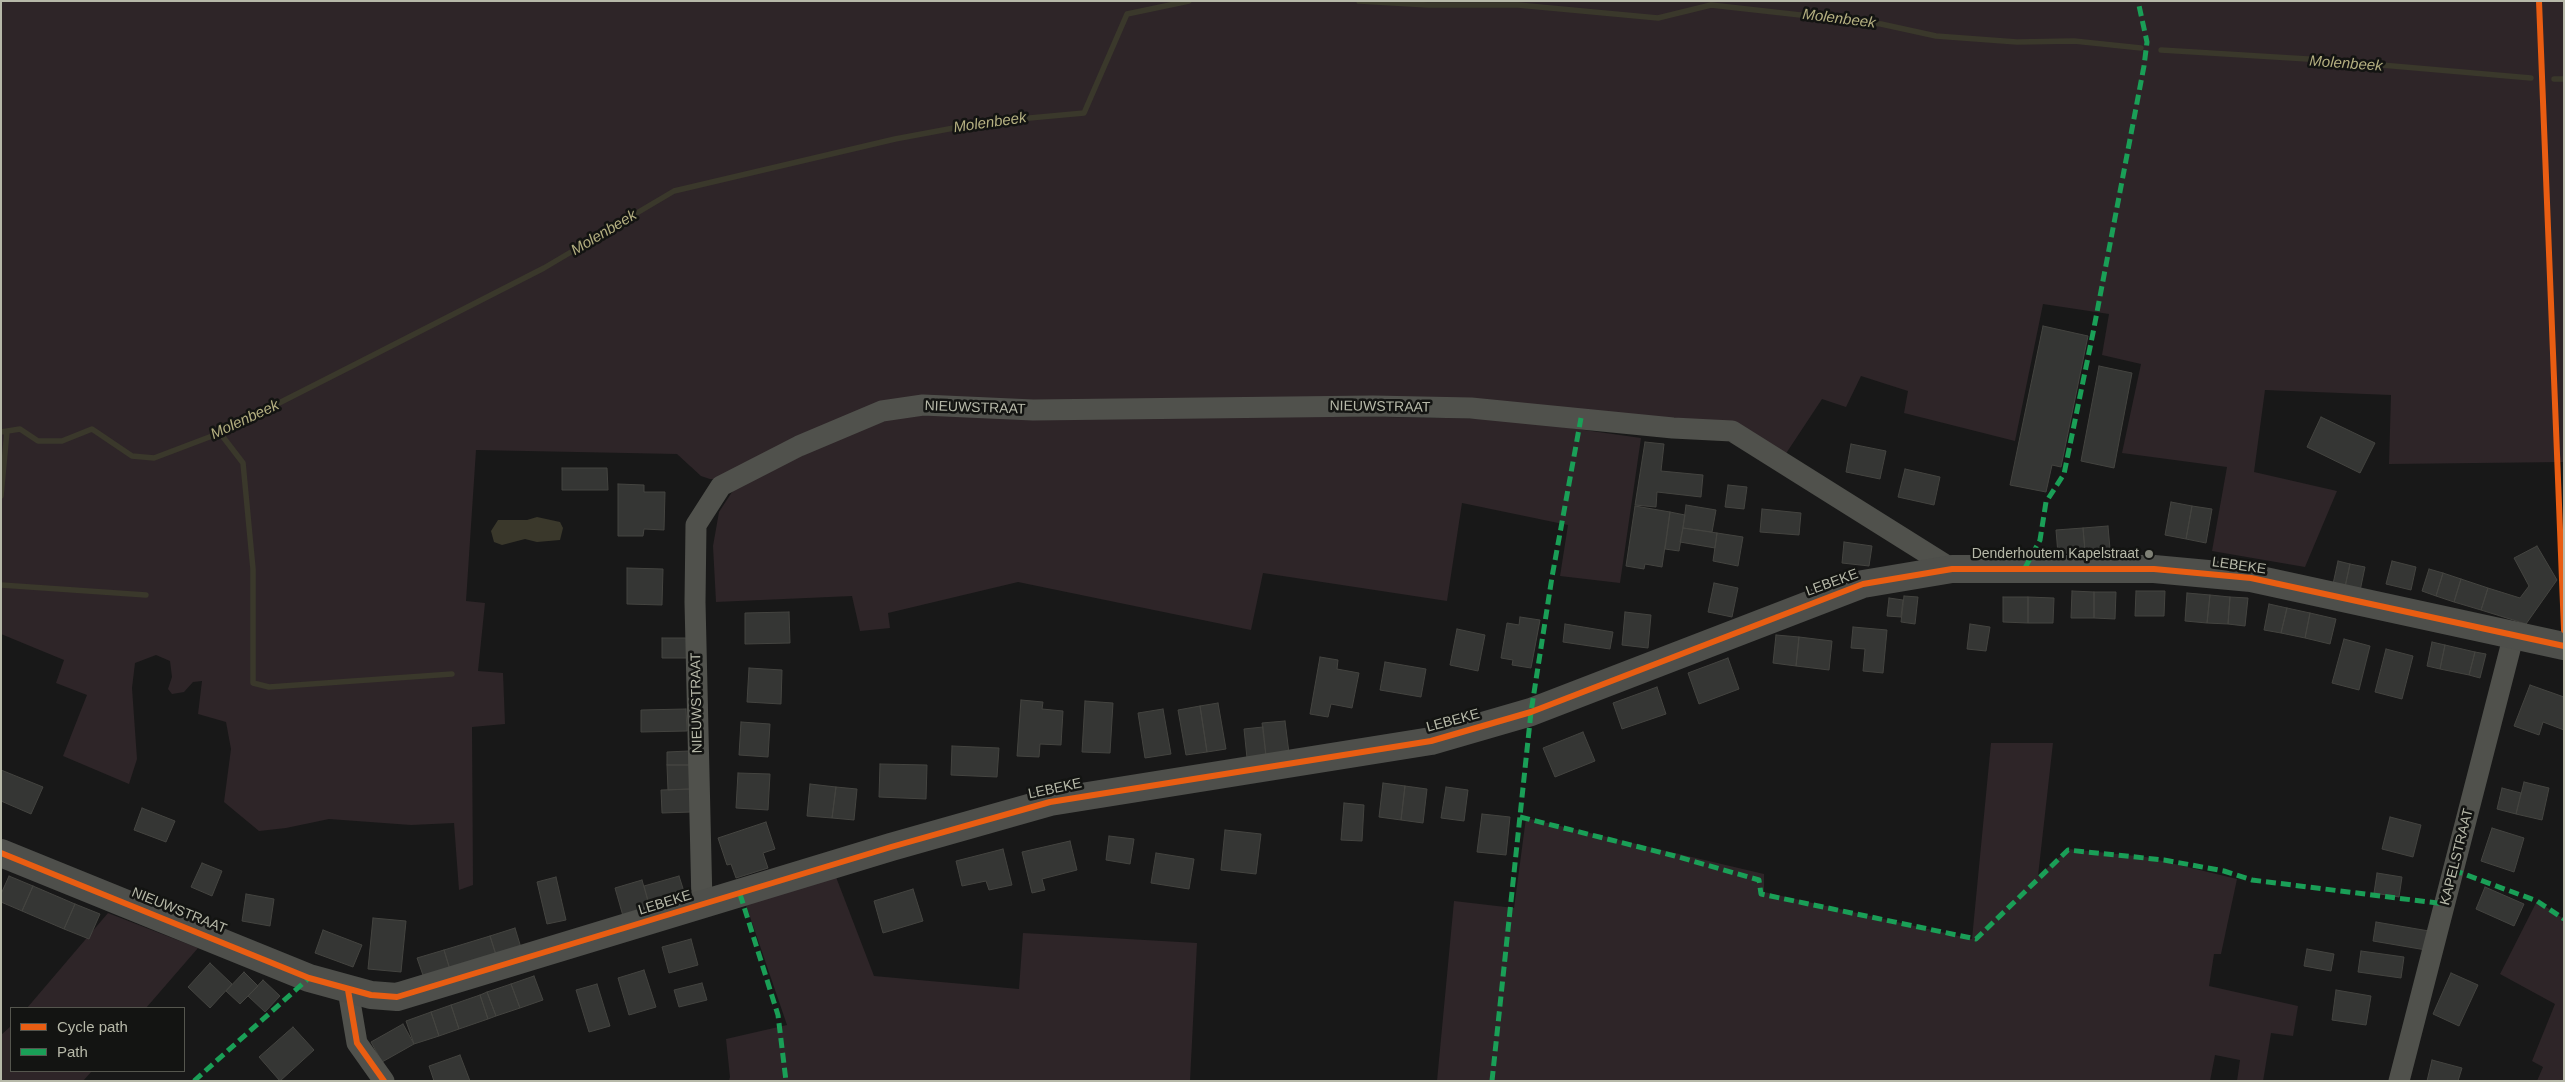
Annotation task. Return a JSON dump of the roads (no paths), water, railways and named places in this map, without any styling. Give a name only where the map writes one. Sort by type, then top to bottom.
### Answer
[{"type":"street","name":"NIEUWSTRAAT","points":[[702,904],[695,602],[696,525],[721,486],[798,446],[882,410],[923,405],[1033,410],[1373,406],[1471,408],[1673,428],[1732,431],[1952,569]]},
{"type":"street","name":"LEBEKE","points":[[348,990],[371,995],[397,997],[702,904],[1050,802],[1431,741],[1531,712],[1863,584],[1952,569],[2154,569],[2251,578],[2564,646]]},
{"type":"street","name":"KAPELSTRAAT","points":[[2399,1081],[2514,634]]},
{"type":"street","name":"NIEUWSTRAAT","points":[[1,853],[309,978],[348,990]]},
{"type":"street","points":[[348,990],[357,1043],[384,1081]]},
{"type":"waterway","name":"Molenbeek","points":[[1,432],[20,429],[38,441],[62,441],[92,429],[132,456],[154,458],[220,433],[544,268],[674,191],[895,139],[986,122],[1084,113],[1127,14],[1189,1]]},
{"type":"waterway","name":"Molenbeek","points":[[1359,1],[1428,5],[1518,5],[1658,18],[1711,5],[1881,24],[1936,36],[2017,42],[2074,41],[2141,48]]},
{"type":"waterway","name":"Molenbeek","points":[[2161,50],[2324,60],[2531,78]]},
{"type":"waterway","name":"Molenbeek","points":[[2554,79],[2564,79]]},
{"type":"waterway","points":[[1,496],[7,431]]},
{"type":"waterway","points":[[220,433],[243,463],[253,569],[253,683],[269,687],[452,674]]},
{"type":"waterway","points":[[1,585],[146,595]]},
{"type":"place","name":"Denderhoutem Kapelstraat","points":[[2149,554]]}]
